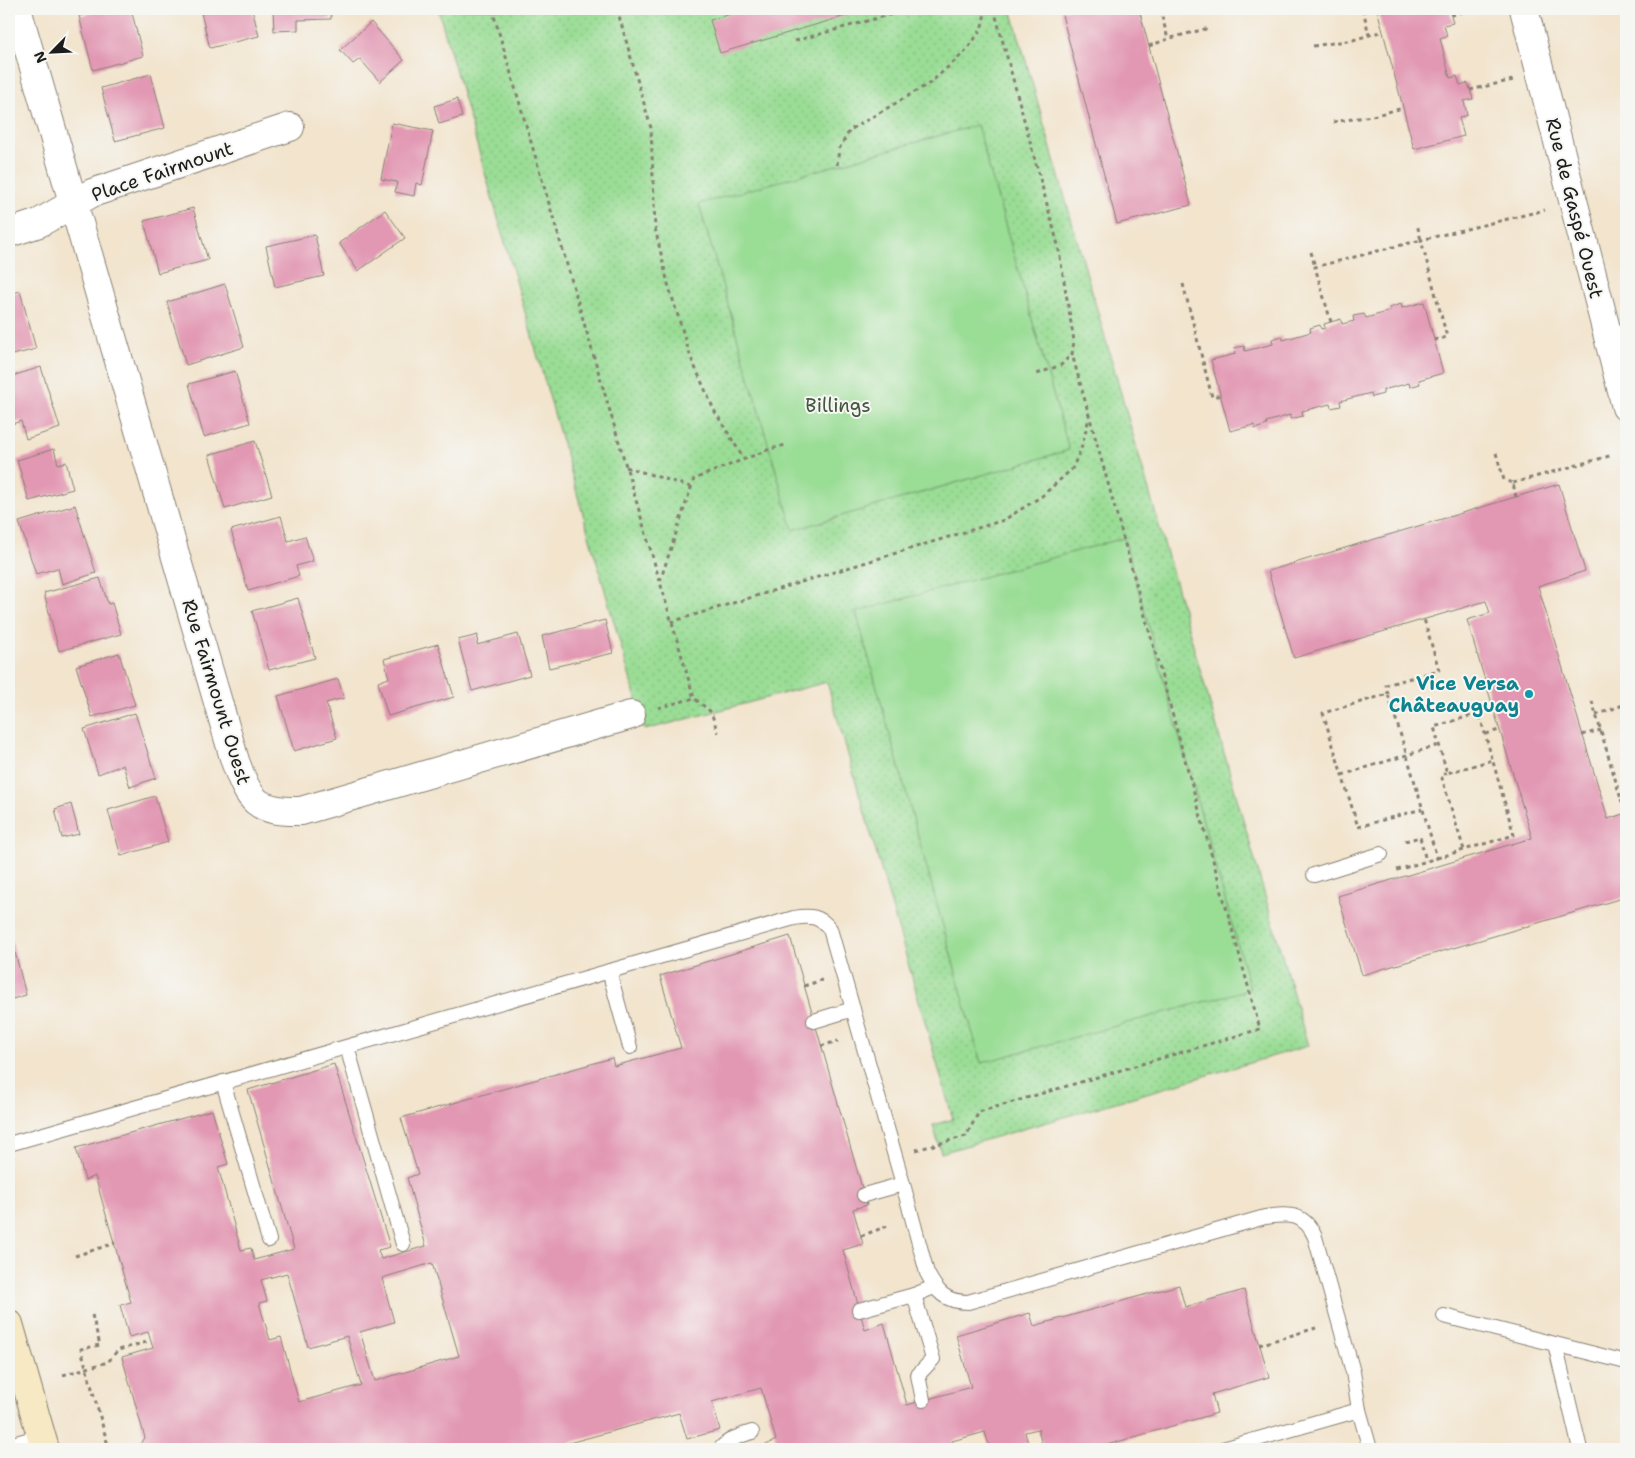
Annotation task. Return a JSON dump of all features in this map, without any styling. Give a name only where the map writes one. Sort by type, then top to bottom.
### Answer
[{"type":"street","name":"Rue Fairmount Ouest","points":[[17,9],[235,761],[250,797],[269,808],[283,811],[301,811],[643,712]]},
{"type":"street","name":"Rue de Gaspé Ouest","points":[[1524,9],[1619,353],[1626,406]]},
{"type":"street","name":"Place Fairmount","points":[[9,233],[39,223],[73,206],[92,193],[290,127]]},
{"type":"street","points":[[9,1324],[43,1443]]},
{"type":"lane","points":[[1314,875],[1381,854]]},
{"type":"lane","points":[[9,1144],[794,918],[815,916],[823,920],[830,929],[927,1274],[934,1287],[944,1297],[956,1302],[968,1302],[1256,1220],[1284,1215],[1300,1218],[1310,1226],[1315,1236],[1352,1372],[1359,1410],[1370,1449]]},
{"type":"lane","points":[[609,971],[630,1047]]},
{"type":"lane","points":[[814,1021],[853,1009]]},
{"type":"lane","points":[[347,1047],[403,1244]]},
{"type":"lane","points":[[223,1082],[269,1240]]},
{"type":"lane","points":[[864,1196],[903,1184]]},
{"type":"lane","points":[[860,1310],[914,1295],[934,1287]]},
{"type":"lane","points":[[914,1295],[933,1359],[918,1375],[923,1400]]},
{"type":"lane","points":[[1444,1316],[1626,1362]]},
{"type":"lane","points":[[1555,1344],[1580,1449]]},
{"type":"lane","points":[[1223,1449],[1359,1410]]},
{"type":"lane","points":[[720,1449],[733,1438],[752,1432]]},
{"type":"lane","points":[[9,1445],[43,1443]]},
{"type":"path","points":[[492,9],[694,698],[711,712],[718,732]]},
{"type":"path","points":[[617,9],[651,128],[656,228],[668,284],[690,358],[714,410],[744,459]]},
{"type":"path","points":[[796,41],[910,9]]},
{"type":"path","points":[[838,164],[839,149],[850,130],[930,83],[966,51],[981,30],[986,9]]},
{"type":"path","points":[[939,1144],[966,1136],[979,1112],[1260,1029],[1072,354],[1074,341],[1058,245],[994,9]]},
{"type":"path","points":[[1160,9],[1168,40]]},
{"type":"path","points":[[1363,9],[1369,35]]},
{"type":"path","points":[[1451,15],[1472,9]]},
{"type":"path","points":[[1149,46],[1209,28]]},
{"type":"path","points":[[1313,46],[1353,40],[1383,31]]},
{"type":"path","points":[[1470,90],[1515,80]]},
{"type":"path","points":[[1333,122],[1372,116],[1403,108]]},
{"type":"path","points":[[1315,267],[1549,210]]},
{"type":"path","points":[[1417,224],[1446,337],[1434,340]]},
{"type":"path","points":[[1311,252],[1331,322]]},
{"type":"path","points":[[1183,284],[1212,397],[1221,395]]},
{"type":"path","points":[[1037,374],[1061,365],[1072,354]]},
{"type":"path","points":[[671,622],[1004,520],[1042,496],[1072,469],[1081,449],[1090,417]]},
{"type":"path","points":[[659,582],[694,479],[786,445]]},
{"type":"path","points":[[1496,453],[1504,480],[1513,483],[1613,455]]},
{"type":"path","points":[[626,466],[691,487]]},
{"type":"path","points":[[1513,483],[1516,496]]},
{"type":"path","points":[[1424,619],[1439,670],[1386,685],[1437,858]]},
{"type":"path","points":[[1388,694],[1323,713],[1358,827],[1422,809]]},
{"type":"path","points":[[643,712],[694,698]]},
{"type":"path","points":[[1592,701],[1626,812]]},
{"type":"path","points":[[1596,715],[1626,704]]},
{"type":"path","points":[[1392,872],[1514,835],[1479,713],[1434,727],[1447,773]]},
{"type":"path","points":[[1485,734],[1499,730]]},
{"type":"path","points":[[1582,735],[1600,730]]},
{"type":"path","points":[[1342,775],[1439,745]]},
{"type":"path","points":[[1464,850],[1441,775],[1493,760]]},
{"type":"path","points":[[1621,799],[1626,798]]},
{"type":"path","points":[[1405,841],[1420,837],[1426,861]]},
{"type":"path","points":[[804,986],[829,978]]},
{"type":"path","points":[[821,1046],[846,1039]]},
{"type":"path","points":[[861,1236],[889,1226],[893,1220]]},
{"type":"path","points":[[75,1256],[114,1243]]},
{"type":"path","points":[[92,1315],[100,1345],[81,1349],[109,1449]]},
{"type":"path","points":[[1259,1345],[1296,1334]]},
{"type":"path","points":[[63,1374],[108,1362],[118,1350],[150,1341]]},
{"type":"green space","name":"Billings","points":[[438,9],[1011,9],[1308,1046],[941,1153],[933,1125],[953,1119],[827,682],[645,730]]},
{"type":"green space","points":[[977,125],[1069,450],[793,530],[699,204]]},
{"type":"green space","points":[[1124,538],[1250,989],[981,1063],[856,612]]},
{"type":"building","points":[[108,9],[131,9],[143,56],[93,70],[79,16]]},
{"type":"building","points":[[219,9],[252,9],[259,36],[210,48],[201,13]]},
{"type":"building","points":[[273,9],[331,9],[331,19],[298,20],[298,30],[274,31]]},
{"type":"building","points":[[748,9],[869,9],[720,53],[710,20]]},
{"type":"building","points":[[1070,9],[1139,9],[1191,205],[1117,224],[1061,11]]},
{"type":"building","points":[[1377,9],[1449,9],[1453,23],[1444,25],[1447,36],[1440,38],[1450,78],[1457,76],[1460,85],[1468,83],[1473,99],[1464,101],[1467,115],[1459,118],[1464,136],[1414,149]]},
{"type":"building","points":[[371,22],[404,60],[380,82],[360,59],[353,64],[340,50]]},
{"type":"building","points":[[151,74],[165,128],[115,141],[101,88]]},
{"type":"building","points":[[457,99],[462,117],[439,124],[434,106]]},
{"type":"building","points":[[392,123],[433,131],[422,185],[416,183],[414,196],[395,192],[397,182],[381,179]]},
{"type":"building","points":[[193,208],[208,260],[158,273],[144,221]]},
{"type":"building","points":[[385,210],[405,238],[358,271],[339,243]]},
{"type":"building","points":[[315,235],[324,276],[275,287],[266,246]]},
{"type":"building","points":[[225,284],[244,347],[186,365],[167,302]]},
{"type":"building","points":[[20,291],[36,349],[9,356],[9,294]]},
{"type":"building","points":[[1424,302],[1443,373],[1419,380],[1420,384],[1410,387],[1409,383],[1383,390],[1383,394],[1372,397],[1371,393],[1340,401],[1341,406],[1331,408],[1330,404],[1302,411],[1303,416],[1290,419],[1290,415],[1266,422],[1267,425],[1255,429],[1254,425],[1230,431],[1211,360],[1235,354],[1234,348],[1244,346],[1245,351],[1273,344],[1272,339],[1282,336],[1283,340],[1311,332],[1310,328],[1320,325],[1321,329],[1325,328],[1324,324],[1341,319],[1342,324],[1354,321],[1353,316],[1364,314],[1366,318],[1390,311],[1389,308],[1401,304],[1402,308]]},
{"type":"building","points":[[41,367],[60,428],[26,439],[21,421],[9,425],[9,377]]},
{"type":"building","points":[[235,371],[250,423],[204,437],[189,384]]},
{"type":"building","points":[[255,441],[272,495],[225,509],[209,455]]},
{"type":"building","points":[[54,449],[58,464],[66,462],[73,489],[29,501],[17,460]]},
{"type":"building","name":"Vice Versa Châteauguay","points":[[1559,484],[1585,571],[1538,586],[1608,819],[1626,813],[1626,897],[1362,975],[1338,896],[1532,838],[1467,620],[1490,613],[1486,601],[1294,658],[1268,571]]},
{"type":"building","points":[[75,505],[96,573],[62,584],[58,568],[36,574],[19,522]]},
{"type":"building","points":[[281,516],[288,541],[305,536],[313,561],[296,566],[299,576],[248,591],[231,530]]},
{"type":"building","points":[[100,578],[108,604],[112,603],[121,634],[59,651],[44,593]]},
{"type":"building","points":[[298,598],[315,658],[269,670],[252,611]]},
{"type":"building","points":[[605,620],[613,653],[549,668],[542,636]]},
{"type":"building","points":[[518,634],[530,675],[472,691],[458,640],[478,635],[477,645]]},
{"type":"building","points":[[438,644],[454,697],[388,716],[378,682],[389,678],[384,659]]},
{"type":"building","points":[[119,653],[135,705],[92,717],[76,666]]},
{"type":"building","points":[[338,679],[344,698],[326,703],[337,738],[294,751],[278,696]]},
{"type":"building","points":[[135,713],[156,778],[130,787],[123,765],[98,774],[84,729]]},
{"type":"building","points":[[155,796],[168,842],[121,856],[108,810]]},
{"type":"building","points":[[71,804],[79,834],[62,838],[55,809]]},
{"type":"building","points":[[9,929],[26,995],[9,1000]]},
{"type":"building","points":[[790,936],[867,1205],[853,1209],[863,1244],[843,1250],[865,1330],[884,1323],[907,1405],[971,1387],[956,1335],[1030,1313],[1034,1326],[1179,1285],[1185,1307],[1244,1290],[1269,1377],[1212,1394],[1217,1413],[1093,1449],[1043,1449],[1038,1429],[1025,1432],[1028,1443],[1007,1449],[990,1449],[985,1432],[952,1441],[955,1449],[758,1449],[776,1440],[761,1388],[712,1402],[720,1430],[687,1439],[679,1413],[565,1444],[567,1449],[141,1449],[140,1444],[145,1438],[122,1357],[153,1348],[148,1332],[129,1337],[120,1305],[131,1302],[95,1176],[85,1180],[76,1148],[212,1110],[228,1164],[218,1167],[241,1250],[251,1248],[254,1260],[294,1249],[248,1090],[334,1064],[390,1247],[378,1250],[381,1259],[426,1246],[407,1178],[418,1174],[401,1118],[612,1058],[614,1066],[681,1048],[660,976]],"holes":[[[432,1263],[459,1356],[375,1381],[360,1332],[394,1322],[382,1278]],[[287,1273],[308,1347],[347,1336],[361,1385],[299,1402],[281,1337],[270,1340],[259,1303],[267,1301],[261,1280]]]},
{"type":"place","name":"Vice Versa Châteauguay","points":[[1529,694]]}]
